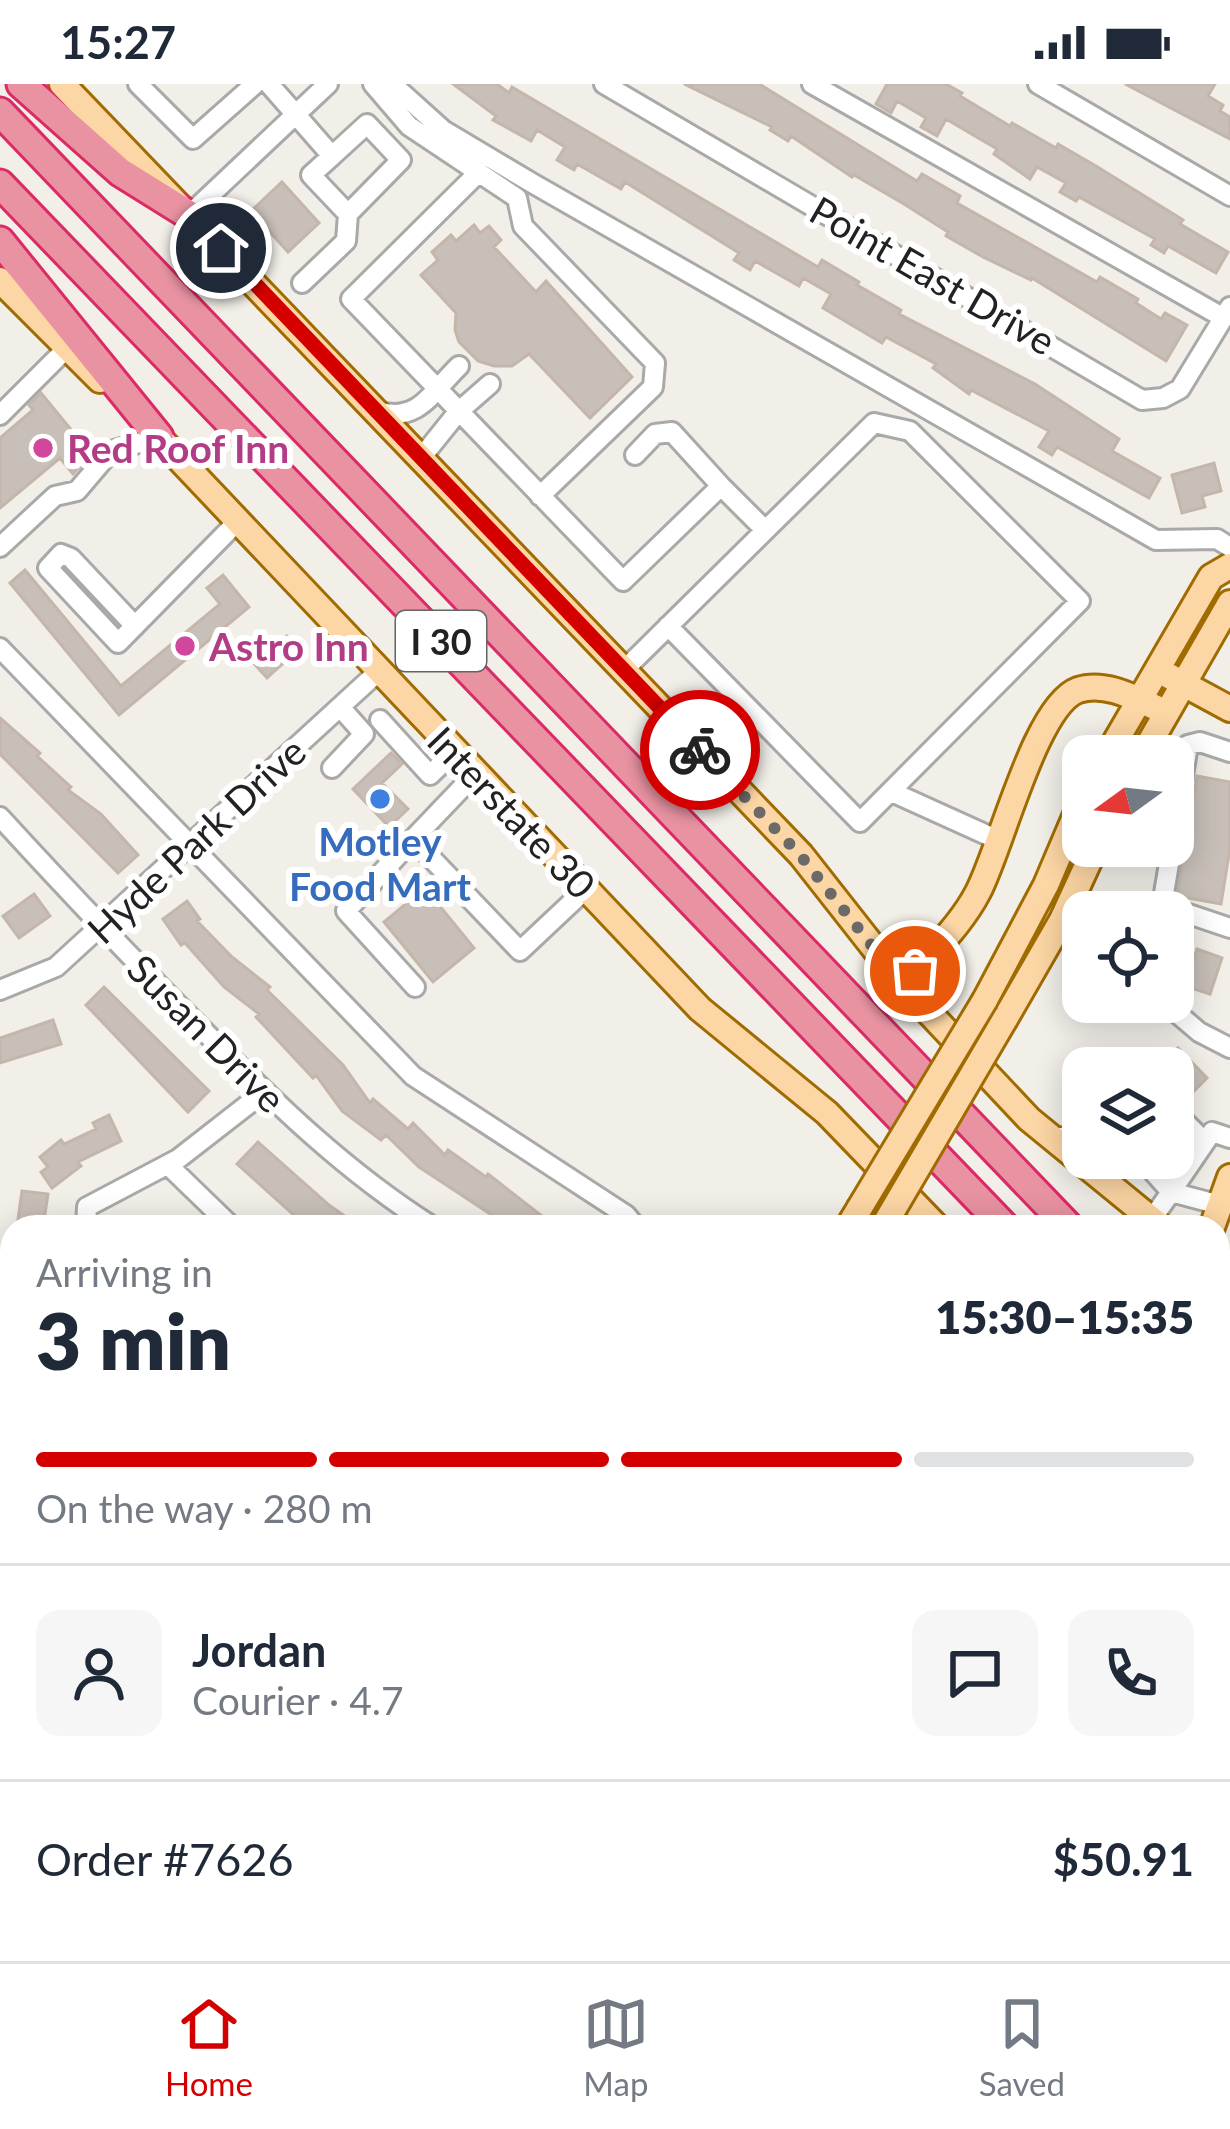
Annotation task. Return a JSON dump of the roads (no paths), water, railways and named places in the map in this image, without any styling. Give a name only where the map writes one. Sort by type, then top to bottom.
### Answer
[{"type":"highway","points":[[21,84],[120,172],[190,215]]},
{"type":"highway","name":"I 30","points":[[0,112],[1057,1215]]},
{"type":"highway","name":"I 30","points":[[0,184],[993,1215]]},
{"type":"highway","points":[[0,241],[160,437]]},
{"type":"main road","points":[[62,84],[800,855],[904,986],[1029,1119],[1146,1215]]},
{"type":"main road","name":"Interstate 30","points":[[0,280],[160,437],[236,523],[700,1009],[826,1113],[925,1215]]},
{"type":"main road","points":[[1119,735],[1211,577],[1230,566]]},
{"type":"main road","points":[[1153,735],[1230,603]]},
{"type":"main road","points":[[1157,669],[1230,709]]},
{"type":"main road","points":[[904,986],[978,893],[1045,725],[1064,698],[1095,687],[1165,712]]},
{"type":"main road","points":[[856,1215],[985,1000],[1062,847]]},
{"type":"main road","points":[[890,1215],[1062,920],[1086,867]]},
{"type":"street","points":[[138,84],[193,139],[255,84]]},
{"type":"street","points":[[269,84],[332,156]]},
{"type":"street","points":[[190,215],[328,84]]},
{"type":"street","points":[[373,84],[409,126],[517,198],[523,226],[655,364],[653,387],[540,496]]},
{"type":"street","points":[[392,84],[443,130],[1156,540],[1217,539],[1230,547]]},
{"type":"street","name":"Point East Drive","points":[[604,84],[1142,400],[1163,398],[1180,389],[1227,313]]},
{"type":"street","points":[[812,84],[1227,313]]},
{"type":"street","points":[[1038,84],[1230,196]]},
{"type":"street","points":[[302,283],[346,242],[348,214],[401,160],[367,124],[311,176],[348,214]]},
{"type":"street","points":[[479,172],[351,299],[623,581],[721,486]]},
{"type":"street","points":[[0,415],[67,348]]},
{"type":"street","points":[[377,411],[404,416],[414,412],[459,366]]},
{"type":"street","points":[[422,458],[458,412],[490,384]]},
{"type":"street","points":[[624,670],[668,626],[765,530],[874,423],[910,430],[1080,602],[860,823],[668,626]]},
{"type":"street","points":[[635,455],[655,434],[672,432],[765,530]]},
{"type":"street","points":[[0,547],[55,496],[76,490],[111,451],[160,437]]},
{"type":"street","points":[[135,626],[71,558],[61,554],[48,568],[118,643],[135,626],[236,523]]},
{"type":"street","points":[[0,648],[413,1076],[627,1215]]},
{"type":"street","name":"Hyde Park Drive","points":[[0,990],[56,967],[379,671]]},
{"type":"street","points":[[332,768],[404,697]]},
{"type":"street","points":[[340,707],[364,734]]},
{"type":"street","points":[[380,719],[430,775],[455,751]]},
{"type":"street","points":[[1194,744],[1230,752]]},
{"type":"street","points":[[416,987],[346,910],[476,773]]},
{"type":"street","points":[[892,792],[998,840]]},
{"type":"street","name":"Susan Drive","points":[[0,817],[101,928],[264,1092],[377,1191],[414,1215]]},
{"type":"street","points":[[413,839],[520,951],[586,889]]},
{"type":"street","points":[[1194,918],[1230,928]]},
{"type":"street","points":[[1189,1023],[1230,1048]]},
{"type":"street","points":[[87,1215],[87,1207],[168,1165],[264,1092]]},
{"type":"street","points":[[1194,1131],[1205,1142]]},
{"type":"street","points":[[1160,1215],[1212,1132],[1230,1138]]},
{"type":"street","points":[[1055,1138],[1062,1137]]},
{"type":"street","points":[[168,1165],[220,1215]]},
{"type":"street","points":[[1160,1179],[1171,1192],[1224,1195]]},
{"type":"place","name":"Red Roof Inn","points":[[43,448]]},
{"type":"place","name":"Astro Inn","points":[[185,646]]},
{"type":"place","name":"Motley Food Mart","points":[[380,799]]}]
